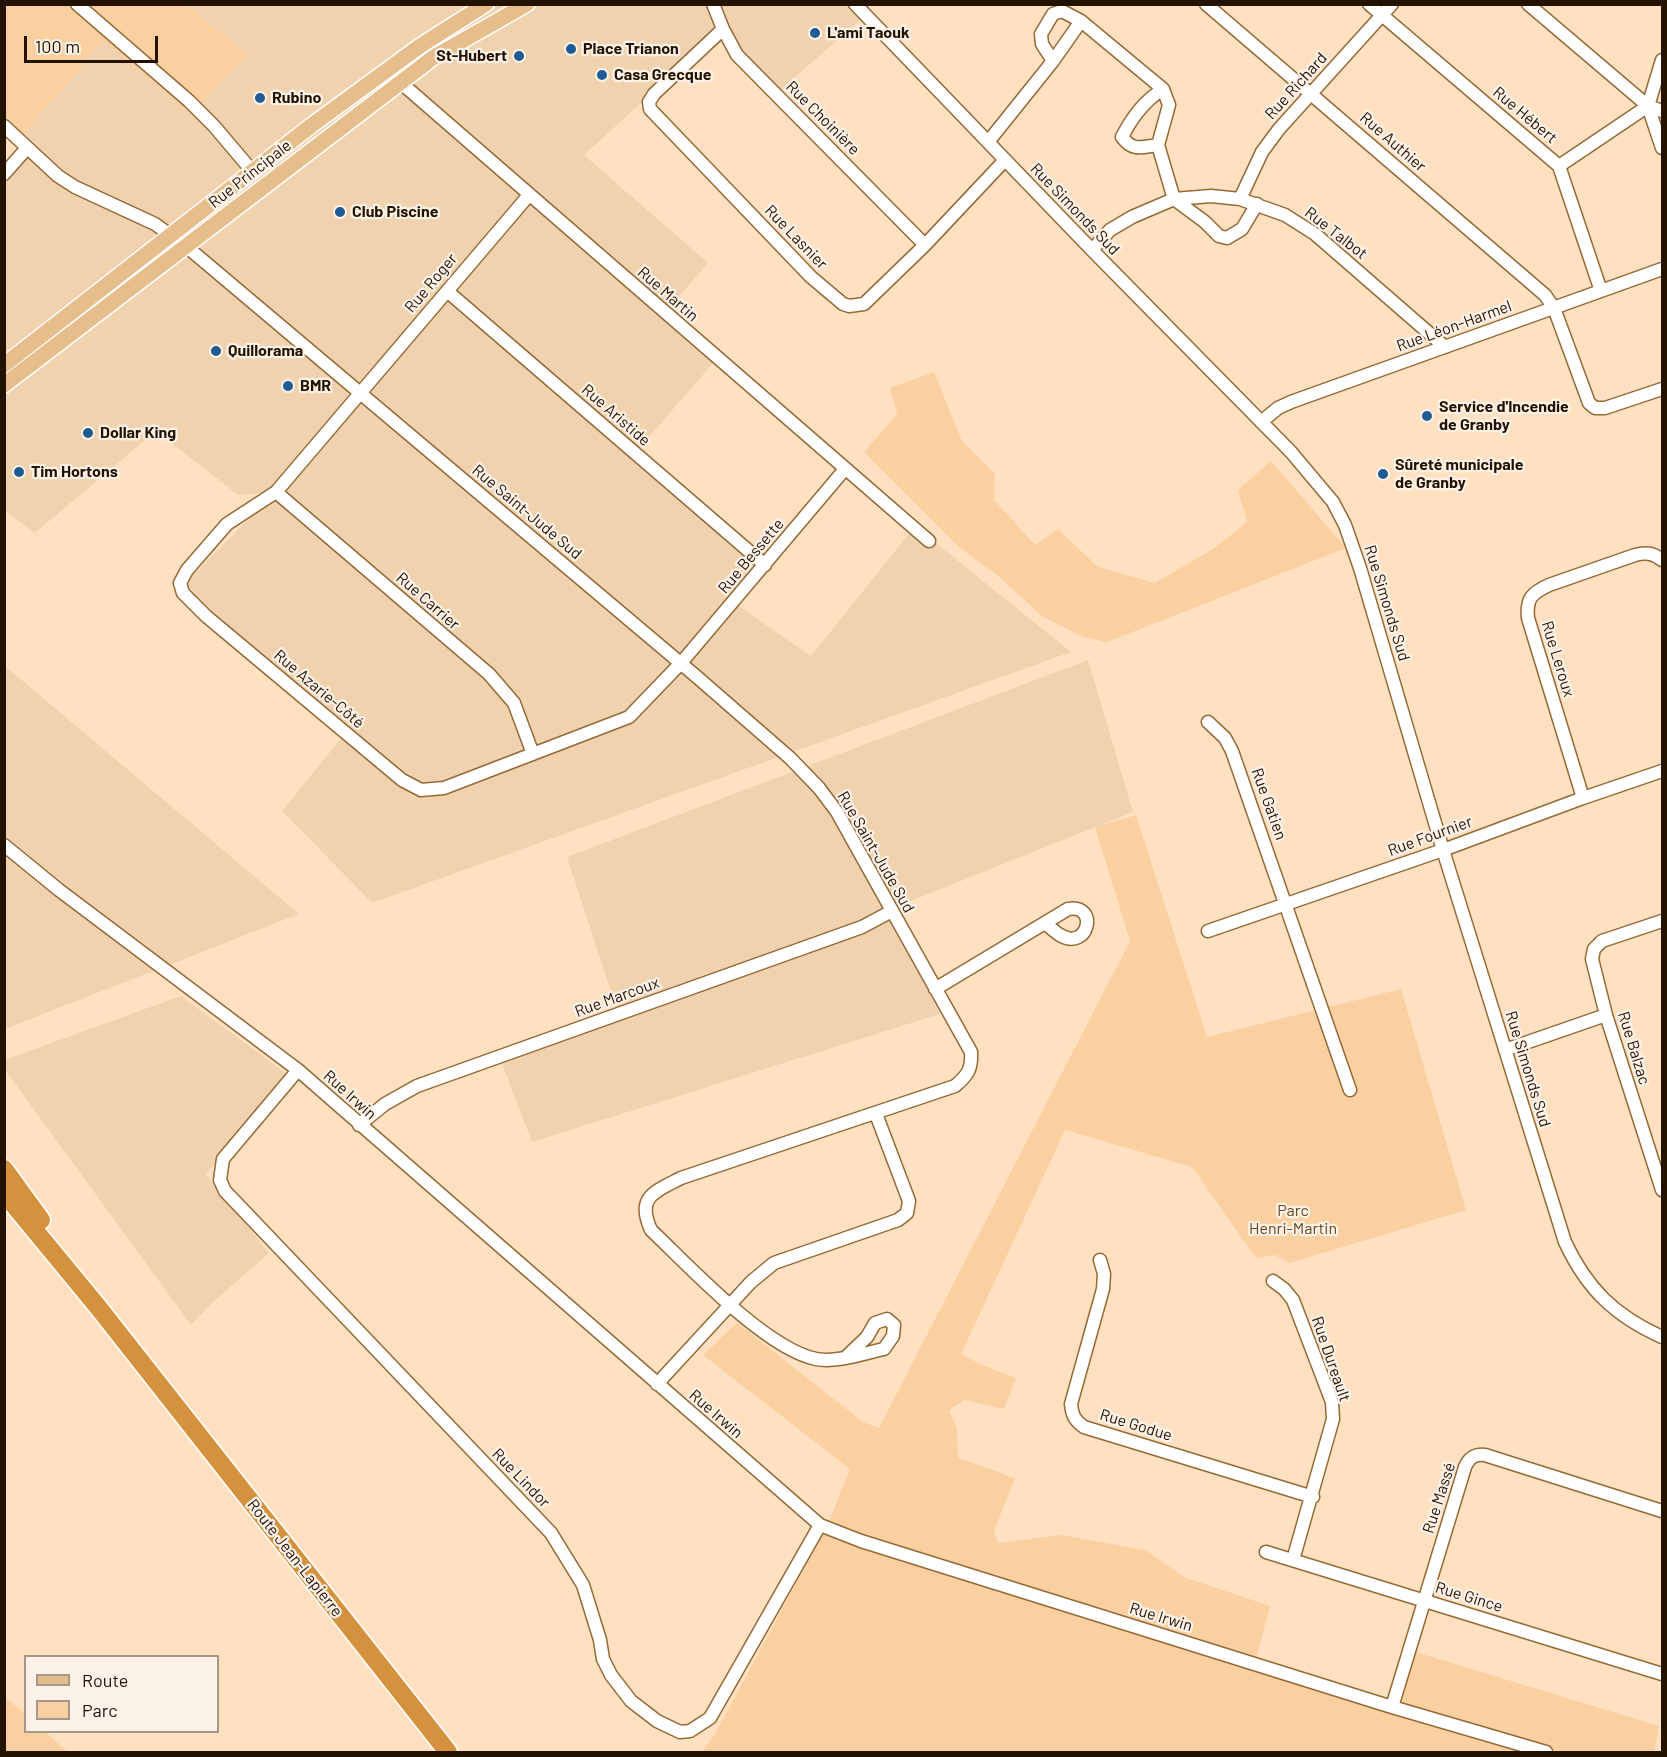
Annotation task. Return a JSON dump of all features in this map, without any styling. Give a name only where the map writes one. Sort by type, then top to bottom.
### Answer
[{"type":"highway","name":"Route Jean-Lapierre","points":[[4,1169],[142,1364]]},
{"type":"highway","name":"Route Jean-Lapierre","points":[[4,1193],[448,1752]]},
{"type":"main road","name":"Rue Principale","points":[[4,365],[388,69],[486,4]]},
{"type":"main road","name":"Rue Principale","points":[[4,385],[434,57],[527,4]]},
{"type":"street","points":[[77,4],[189,101],[214,126],[253,172]]},
{"type":"street","name":"Rue Choinière","points":[[712,4],[737,55],[925,245]]},
{"type":"street","name":"Rue Simonds Sud","points":[[855,4],[1261,422],[1333,502],[1345,525],[1363,579],[1443,850],[1564,1242],[1592,1287],[1620,1315],[1639,1327],[1662,1337]]},
{"type":"street","name":"Rue Authier","points":[[1206,4],[1545,295],[1554,308]]},
{"type":"street","name":"Rue Hébert","points":[[1369,4],[1559,166],[1601,291]]},
{"type":"street","name":"Rue Richard","points":[[1240,199],[1262,152],[1279,129],[1392,4]]},
{"type":"street","points":[[1528,4],[1648,106],[1662,111]]},
{"type":"street","points":[[1053,62],[1042,44],[1041,34],[1053,14],[1062,11],[1081,21],[1163,89],[1169,105],[1158,145],[1174,199],[1220,236],[1227,238],[1242,229],[1257,204]]},
{"type":"street","points":[[988,142],[1053,62],[1081,21]]},
{"type":"street","name":"Rue Lasnier","points":[[723,29],[654,94],[649,102],[650,109],[811,277],[843,304],[849,306],[864,304],[925,245],[1005,160]]},
{"type":"street","points":[[1662,60],[1648,106],[1662,148]]},
{"type":"street","name":"Rue Martin","points":[[388,69],[529,195],[929,541]]},
{"type":"street","points":[[1158,145],[1136,148],[1128,145],[1122,137],[1129,122],[1148,98],[1163,89]]},
{"type":"street","points":[[1559,166],[1648,106]]},
{"type":"street","name":"Rue Saint-Jude Sud","points":[[4,126],[58,176],[75,188],[155,224],[187,247],[681,663],[790,758],[819,788],[837,812],[971,1052],[972,1066],[967,1076],[956,1086],[681,1178],[661,1189],[648,1200],[644,1214],[651,1230],[730,1306],[783,1346],[817,1359],[846,1358]]},
{"type":"street","points":[[4,174],[27,148]]},
{"type":"street","name":"Rue Roger","points":[[359,393],[529,195]]},
{"type":"street","name":"Rue Talbot","points":[[1092,250],[1110,230],[1132,217],[1174,199],[1211,196],[1240,199],[1285,215],[1315,234],[1444,347]]},
{"type":"street","name":"Rue Léon-Harmel","points":[[1261,422],[1278,408],[1291,402],[1662,269]]},
{"type":"street","name":"Rue Aristide","points":[[447,291],[765,565]]},
{"type":"street","points":[[1554,308],[1589,403],[1595,408],[1605,408],[1662,389]]},
{"type":"street","name":"Rue Azarie-Côté","points":[[359,393],[276,492],[227,524],[187,570],[180,583],[183,593],[206,616],[402,780],[421,790],[444,788],[629,717],[681,663]]},
{"type":"street","name":"Rue Bessette","points":[[681,663],[845,469]]},
{"type":"street","name":"Rue Carrier","points":[[276,492],[489,674],[514,703],[533,754]]},
{"type":"street","name":"Rue Leroux","points":[[1583,798],[1528,618],[1527,608],[1530,598],[1536,591],[1549,585],[1635,555],[1646,552],[1662,560]]},
{"type":"street","name":"Rue Gatien","points":[[1208,722],[1225,738],[1232,751],[1350,1090]]},
{"type":"street","name":"Rue Fournier","points":[[1208,931],[1662,771]]},
{"type":"street","name":"Rue Irwin","points":[[4,844],[59,890],[298,1070],[820,1525],[873,1544],[1392,1707],[1546,1752]]},
{"type":"street","name":"Rue Marcoux","points":[[359,1125],[385,1104],[417,1086],[862,927],[892,910]]},
{"type":"street","name":"Rue Balzac","points":[[1662,921],[1602,941],[1594,949],[1592,959],[1606,1015],[1662,1190]]},
{"type":"street","points":[[935,989],[1045,923]]},
{"type":"street","points":[[1505,1050],[1606,1015]]},
{"type":"street","name":"Rue Lindor","points":[[298,1070],[223,1159],[219,1180],[225,1191],[551,1533],[583,1585],[600,1640],[603,1659],[611,1675],[631,1701],[657,1720],[680,1732],[690,1731],[710,1718],[820,1525]]},
{"type":"street","points":[[657,1384],[751,1282],[774,1263],[898,1220],[907,1213],[909,1201],[876,1114]]},
{"type":"street","name":"Rue Godue","points":[[1100,1260],[1104,1274],[1102,1289],[1071,1404],[1072,1414],[1078,1422],[1084,1427],[1313,1497]]},
{"type":"street","name":"Rue Dureault","points":[[1273,1281],[1293,1300],[1332,1402],[1333,1419],[1313,1497],[1293,1560]]},
{"type":"street","name":"Rue Massé","points":[[1392,1707],[1465,1467],[1474,1455],[1485,1455],[1662,1511]]},
{"type":"street","name":"Rue Gince","points":[[1266,1552],[1662,1674]]},
{"type":"shaded area","points":[[4,5],[855,5],[866,15],[776,94],[722,29],[584,155],[708,263],[662,316],[714,362],[630,459],[758,568],[733,602],[811,656],[915,526],[1071,652],[372,903],[282,811],[348,730],[195,596],[187,581],[276,492],[238,495],[156,431],[35,533],[5,511],[5,174],[27,148],[5,126]]},
{"type":"shaded area","points":[[1088,660],[1133,812],[886,911],[940,1014],[532,1142],[501,1061],[620,1019],[567,857]]},
{"type":"shaded area","points":[[5,666],[299,914],[5,1029]]},
{"type":"shaded area","points":[[181,996],[287,1074],[206,1174],[269,1253],[211,1304],[191,1325],[5,1070],[4,1060]]},
{"type":"green space","points":[[4,5],[187,5],[247,54],[191,114],[104,40],[24,134],[5,116]]},
{"type":"green space","points":[[934,372],[962,441],[995,474],[994,500],[1035,545],[1058,529],[1098,567],[1155,583],[1213,549],[1247,522],[1238,490],[1271,461],[1346,548],[1107,642],[1083,637],[1042,616],[997,575],[960,548],[864,452],[897,414],[890,388]]},
{"type":"green space","name":"Parc Henri-Martin","points":[[1136,815],[1207,1037],[1401,989],[1466,1210],[1289,1263],[1275,1255],[1256,1258],[1192,1167],[1065,1130],[961,1354],[1016,1378],[1004,1409],[964,1400],[949,1410],[957,1429],[958,1458],[1015,1478],[994,1531],[998,1543],[1061,1535],[1145,1550],[1184,1577],[1270,1606],[1255,1663],[1392,1706],[1409,1650],[1659,1726],[1654,1752],[702,1752],[715,1734],[827,1526],[850,1469],[703,1355],[737,1323],[863,1422],[879,1428],[1130,941],[1095,827]]},
{"type":"green space","points":[[4,1696],[24,1713],[24,1733],[46,1733],[68,1752],[5,1752]]},
{"type":"place","name":"L'ami Taouk","points":[[815,33]]},
{"type":"place","name":"Place Trianon","points":[[571,49]]},
{"type":"place","name":"St-Hubert","points":[[519,56]]},
{"type":"place","name":"Casa Grecque","points":[[602,75]]},
{"type":"place","name":"Rubino","points":[[260,98]]},
{"type":"place","name":"Club Piscine","points":[[340,212]]},
{"type":"place","name":"Quillorama","points":[[216,351]]},
{"type":"place","name":"BMR","points":[[288,386]]},
{"type":"place","name":"Service d'Incendie de Granby","points":[[1427,416]]},
{"type":"place","name":"Dollar King","points":[[88,433]]},
{"type":"place","name":"Tim Hortons","points":[[19,472]]},
{"type":"place","name":"Sûreté municipale de Granby","points":[[1383,474]]}]
